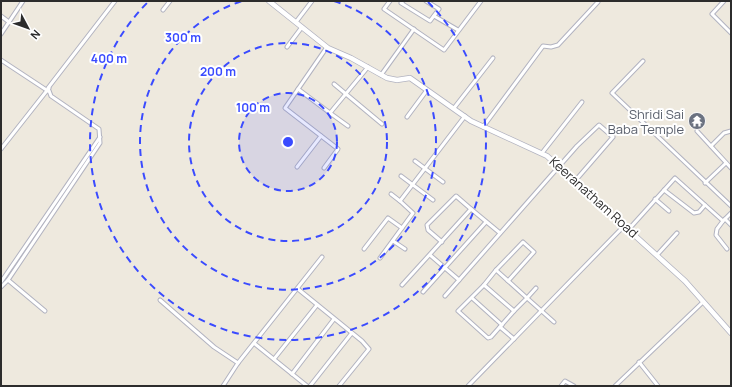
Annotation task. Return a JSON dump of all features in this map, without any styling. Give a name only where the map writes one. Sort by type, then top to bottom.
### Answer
[{"type":"street","points":[[1,34],[23,1]]},
{"type":"street","points":[[1,149],[48,92],[50,86],[115,1]]},
{"type":"street","points":[[164,10],[170,1]]},
{"type":"street","name":"Keeranatham Road","points":[[269,1],[327,47],[387,78],[396,80],[410,78],[483,127],[542,153],[560,166],[658,255],[685,281],[731,333]]},
{"type":"street","points":[[296,22],[312,1]]},
{"type":"street","points":[[390,1],[384,9],[444,50],[480,1]]},
{"type":"street","points":[[403,1],[401,3],[430,21],[439,9],[426,1]]},
{"type":"street","points":[[724,1],[712,14],[731,32]]},
{"type":"street","points":[[483,127],[543,46],[558,46],[598,2]]},
{"type":"street","points":[[1,16],[10,22]]},
{"type":"street","points":[[434,16],[458,30]]},
{"type":"street","points":[[287,47],[302,27]]},
{"type":"street","points":[[381,75],[414,29]]},
{"type":"street","points":[[324,168],[338,149],[285,108],[327,47]]},
{"type":"street","points":[[454,108],[493,58]]},
{"type":"street","points":[[1,60],[96,126],[99,129],[100,136],[98,148],[8,280],[1,287]]},
{"type":"street","points":[[643,61],[612,93],[705,183],[731,206]]},
{"type":"street","points":[[330,113],[368,67]]},
{"type":"street","points":[[334,84],[382,124]]},
{"type":"street","points":[[298,89],[348,126]]},
{"type":"street","points":[[407,117],[427,90]]},
{"type":"street","points":[[542,153],[582,102]]},
{"type":"street","points":[[400,201],[465,116]]},
{"type":"street","points":[[445,296],[598,125],[613,137],[575,180]]},
{"type":"street","points":[[697,131],[731,168]]},
{"type":"street","points":[[711,146],[720,136],[731,131]]},
{"type":"street","points":[[1,282],[100,136]]},
{"type":"street","points":[[297,167],[321,136]]},
{"type":"street","points":[[415,161],[443,182]]},
{"type":"street","points":[[705,183],[726,163]]},
{"type":"street","points":[[401,176],[433,200]]},
{"type":"street","points":[[468,386],[675,178],[705,205],[731,225]]},
{"type":"street","points":[[664,190],[694,214],[705,205]]},
{"type":"street","points":[[380,258],[413,212],[391,194]]},
{"type":"street","points":[[442,242],[428,230],[427,225],[456,196],[500,233]]},
{"type":"street","points":[[655,199],[669,211]]},
{"type":"street","points":[[402,285],[471,209]]},
{"type":"street","points":[[727,249],[716,235],[717,229],[731,213]]},
{"type":"street","points":[[364,249],[388,218],[402,228]]},
{"type":"street","points":[[423,292],[486,222]]},
{"type":"street","points":[[658,255],[677,233]]},
{"type":"street","points":[[393,241],[405,249]]},
{"type":"street","points":[[508,281],[534,252],[523,242],[472,298],[458,311],[488,338],[536,288]]},
{"type":"street","points":[[430,255],[459,280]]},
{"type":"street","points":[[223,386],[238,363],[255,344],[322,257]]},
{"type":"street","points":[[496,270],[554,322]]},
{"type":"street","points":[[8,280],[45,311]]},
{"type":"street","points":[[484,285],[514,311]]},
{"type":"street","points":[[298,289],[351,334],[362,341],[368,349],[339,386]]},
{"type":"street","points":[[472,298],[514,339]]},
{"type":"street","points":[[160,300],[214,347],[238,363]]},
{"type":"street","points":[[615,386],[638,362],[703,302]]},
{"type":"street","points":[[274,359],[317,305]]},
{"type":"street","points":[[292,374],[334,319]]},
{"type":"street","points":[[255,344],[309,386],[351,334]]},
{"type":"street","points":[[638,362],[658,386]]},
{"type":"street","points":[[561,386],[565,382],[574,386]]},
{"type":"place","name":"Shridi Sai Baba Temple","points":[[697,121]]}]
